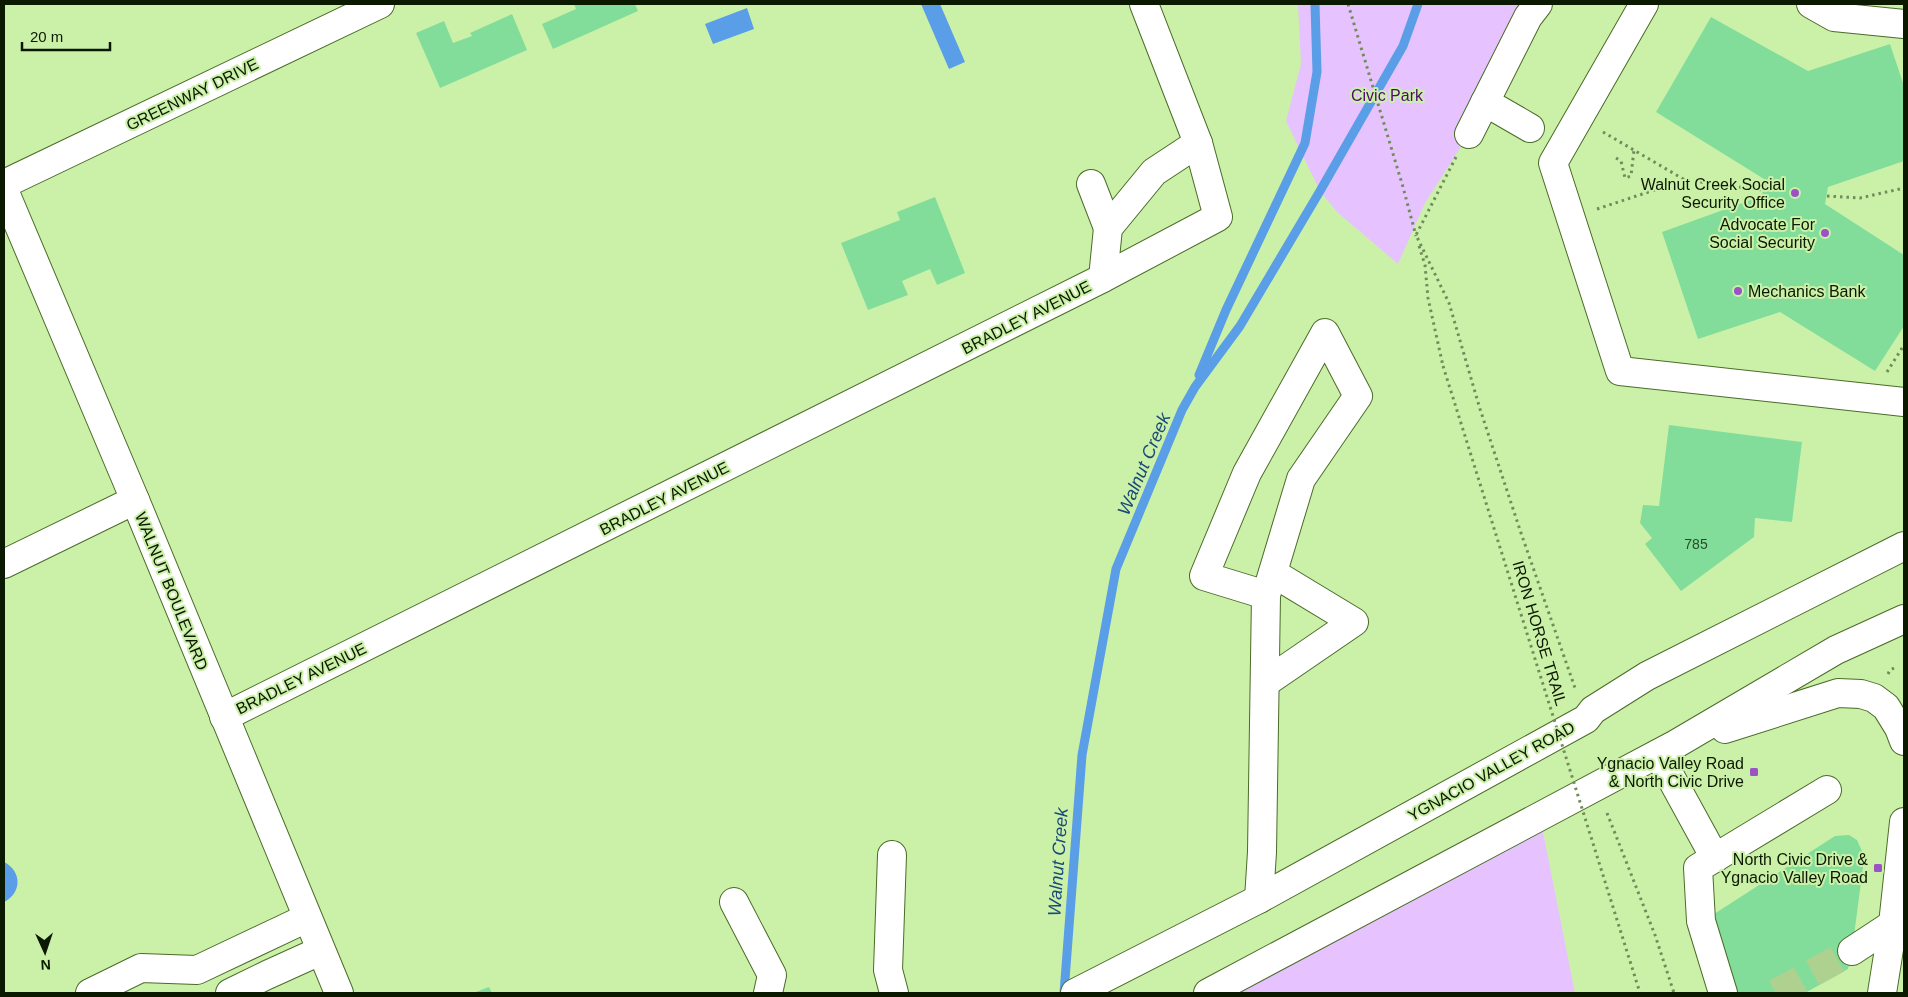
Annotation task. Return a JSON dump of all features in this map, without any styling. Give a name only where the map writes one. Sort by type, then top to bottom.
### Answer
[{"type":"main road","name":"GREENWAY DRIVE","points":[[4,184],[380,4]]},
{"type":"main road","points":[[1108,228],[1154,172],[1198,143],[1144,4]]},
{"type":"main road","points":[[1469,134],[1528,17],[1538,4]]},
{"type":"main road","points":[[1644,4],[1553,163],[1620,371],[1904,402]]},
{"type":"main road","points":[[1811,4],[1834,17],[1904,24]]},
{"type":"main road","points":[[1485,102],[1530,128]]},
{"type":"main road","name":"BRADLEY AVENUE","points":[[224,716],[1103,278],[1218,217],[1198,143]]},
{"type":"main road","points":[[1091,184],[1108,228],[1103,278]]},
{"type":"main road","name":"WALNUT BOULEVARD","points":[[4,190],[135,500],[338,993]]},
{"type":"main road","points":[[1259,899],[1262,852],[1265,682],[1270,584],[1301,480],[1358,396],[1325,333],[1247,473],[1204,576],[1270,584],[1354,622],[1265,682]]},
{"type":"main road","points":[[4,564],[135,500]]},
{"type":"main road","name":"YGNACIO VALLEY ROAD","points":[[1085,988],[1259,899],[1586,719],[1593,710],[1647,676],[1904,546]]},
{"type":"main road","points":[[1208,993],[1667,749],[1836,650],[1904,619]]},
{"type":"main road","points":[[1667,749],[1838,692],[1861,694],[1874,698],[1886,707],[1899,728],[1904,741]]},
{"type":"main road","points":[[1667,749],[1706,863],[1701,921],[1723,993]]},
{"type":"main road","points":[[1706,863],[1827,790]]},
{"type":"main road","points":[[1882,993],[1893,924],[1904,822]]},
{"type":"main road","points":[[892,855],[888,970],[894,993]]},
{"type":"main road","points":[[734,902],[772,976],[768,993]]},
{"type":"main road","points":[[90,993],[141,968],[197,970],[307,918]]},
{"type":"main road","points":[[1852,951],[1893,924]]},
{"type":"main road","points":[[230,993],[271,984],[320,951]]},
{"type":"path","points":[[1348,4],[1416,235],[1449,303],[1480,409],[1586,719]]},
{"type":"path","points":[[1579,117],[1685,180],[1763,190]]},
{"type":"path","points":[[1416,235],[1469,134]]},
{"type":"path","points":[[1616,158],[1621,161],[1626,178],[1631,176],[1634,150]]},
{"type":"path","points":[[1570,218],[1685,180]]},
{"type":"path","points":[[1827,196],[1860,198],[1904,188]]},
{"type":"path","name":"IRON HORSE TRAIL","points":[[1416,235],[1425,265],[1428,298],[1443,366],[1640,993]]},
{"type":"path","points":[[1886,374],[1904,345]]},
{"type":"path","points":[[1597,786],[1656,936],[1674,993]]},
{"type":"green space","name":"Civic Park","points":[[1298,4],[1538,4],[1469,134],[1425,203],[1398,264],[1337,212],[1320,191],[1286,121],[1301,64]]},
{"type":"green space","points":[[1540,817],[1575,993],[1208,993]]},
{"type":"water","points":[[921,4],[940,4],[965,62],[949,69]]},
{"type":"water","points":[[747,8],[754,29],[713,44],[705,24]]},
{"type":"water","points":[[4,862],[14,871],[18,882],[14,893],[4,902]]},
{"type":"building","points":[[574,4],[635,4],[638,11],[553,49],[542,24],[576,9]]},
{"type":"building","points":[[512,14],[527,50],[440,88],[416,33],[444,21],[453,43],[472,36],[470,33]]},
{"type":"building","name":"Walnut Creek Social Security Office","points":[[1711,17],[1808,71],[1890,44],[1904,86],[1904,161],[1828,187],[1825,204],[1904,255],[1904,326],[1875,371],[1780,312],[1698,339],[1662,232],[1762,196],[1764,179],[1656,112]]},
{"type":"building","points":[[935,197],[965,273],[937,285],[930,269],[902,281],[908,295],[868,310],[841,243],[900,220],[897,212]]},
{"type":"building","points":[[1669,425],[1802,442],[1792,522],[1755,518],[1754,537],[1681,591],[1645,544],[1652,538],[1640,523],[1643,505],[1659,506]]},
{"type":"building","points":[[1849,835],[1857,840],[1862,851],[1863,867],[1848,969],[1805,993],[1728,993],[1711,916],[1835,836]]},
{"type":"building","points":[[489,987],[492,993],[473,993]]},
{"type":"waterway","points":[[1199,375],[1226,310],[1305,143],[1317,72],[1315,4]]},
{"type":"waterway","name":"Walnut Creek","points":[[1064,993],[1082,755],[1116,569],[1182,410],[1195,387],[1240,326],[1320,191],[1403,46],[1418,4]]},
{"type":"tunnel","points":[[1776,993],[1852,951]]},
{"type":"place","name":"Walnut Creek Social Security Office","points":[[1795,193]]},
{"type":"place","name":"Advocate For Social Security","points":[[1825,233]]},
{"type":"place","name":"Mechanics Bank","points":[[1738,291]]},
{"type":"place","name":"Ygnacio Valley Road & North Civic Drive","points":[[1754,772]]},
{"type":"place","name":"North Civic Drive & Ygnacio Valley Road","points":[[1878,868]]}]
